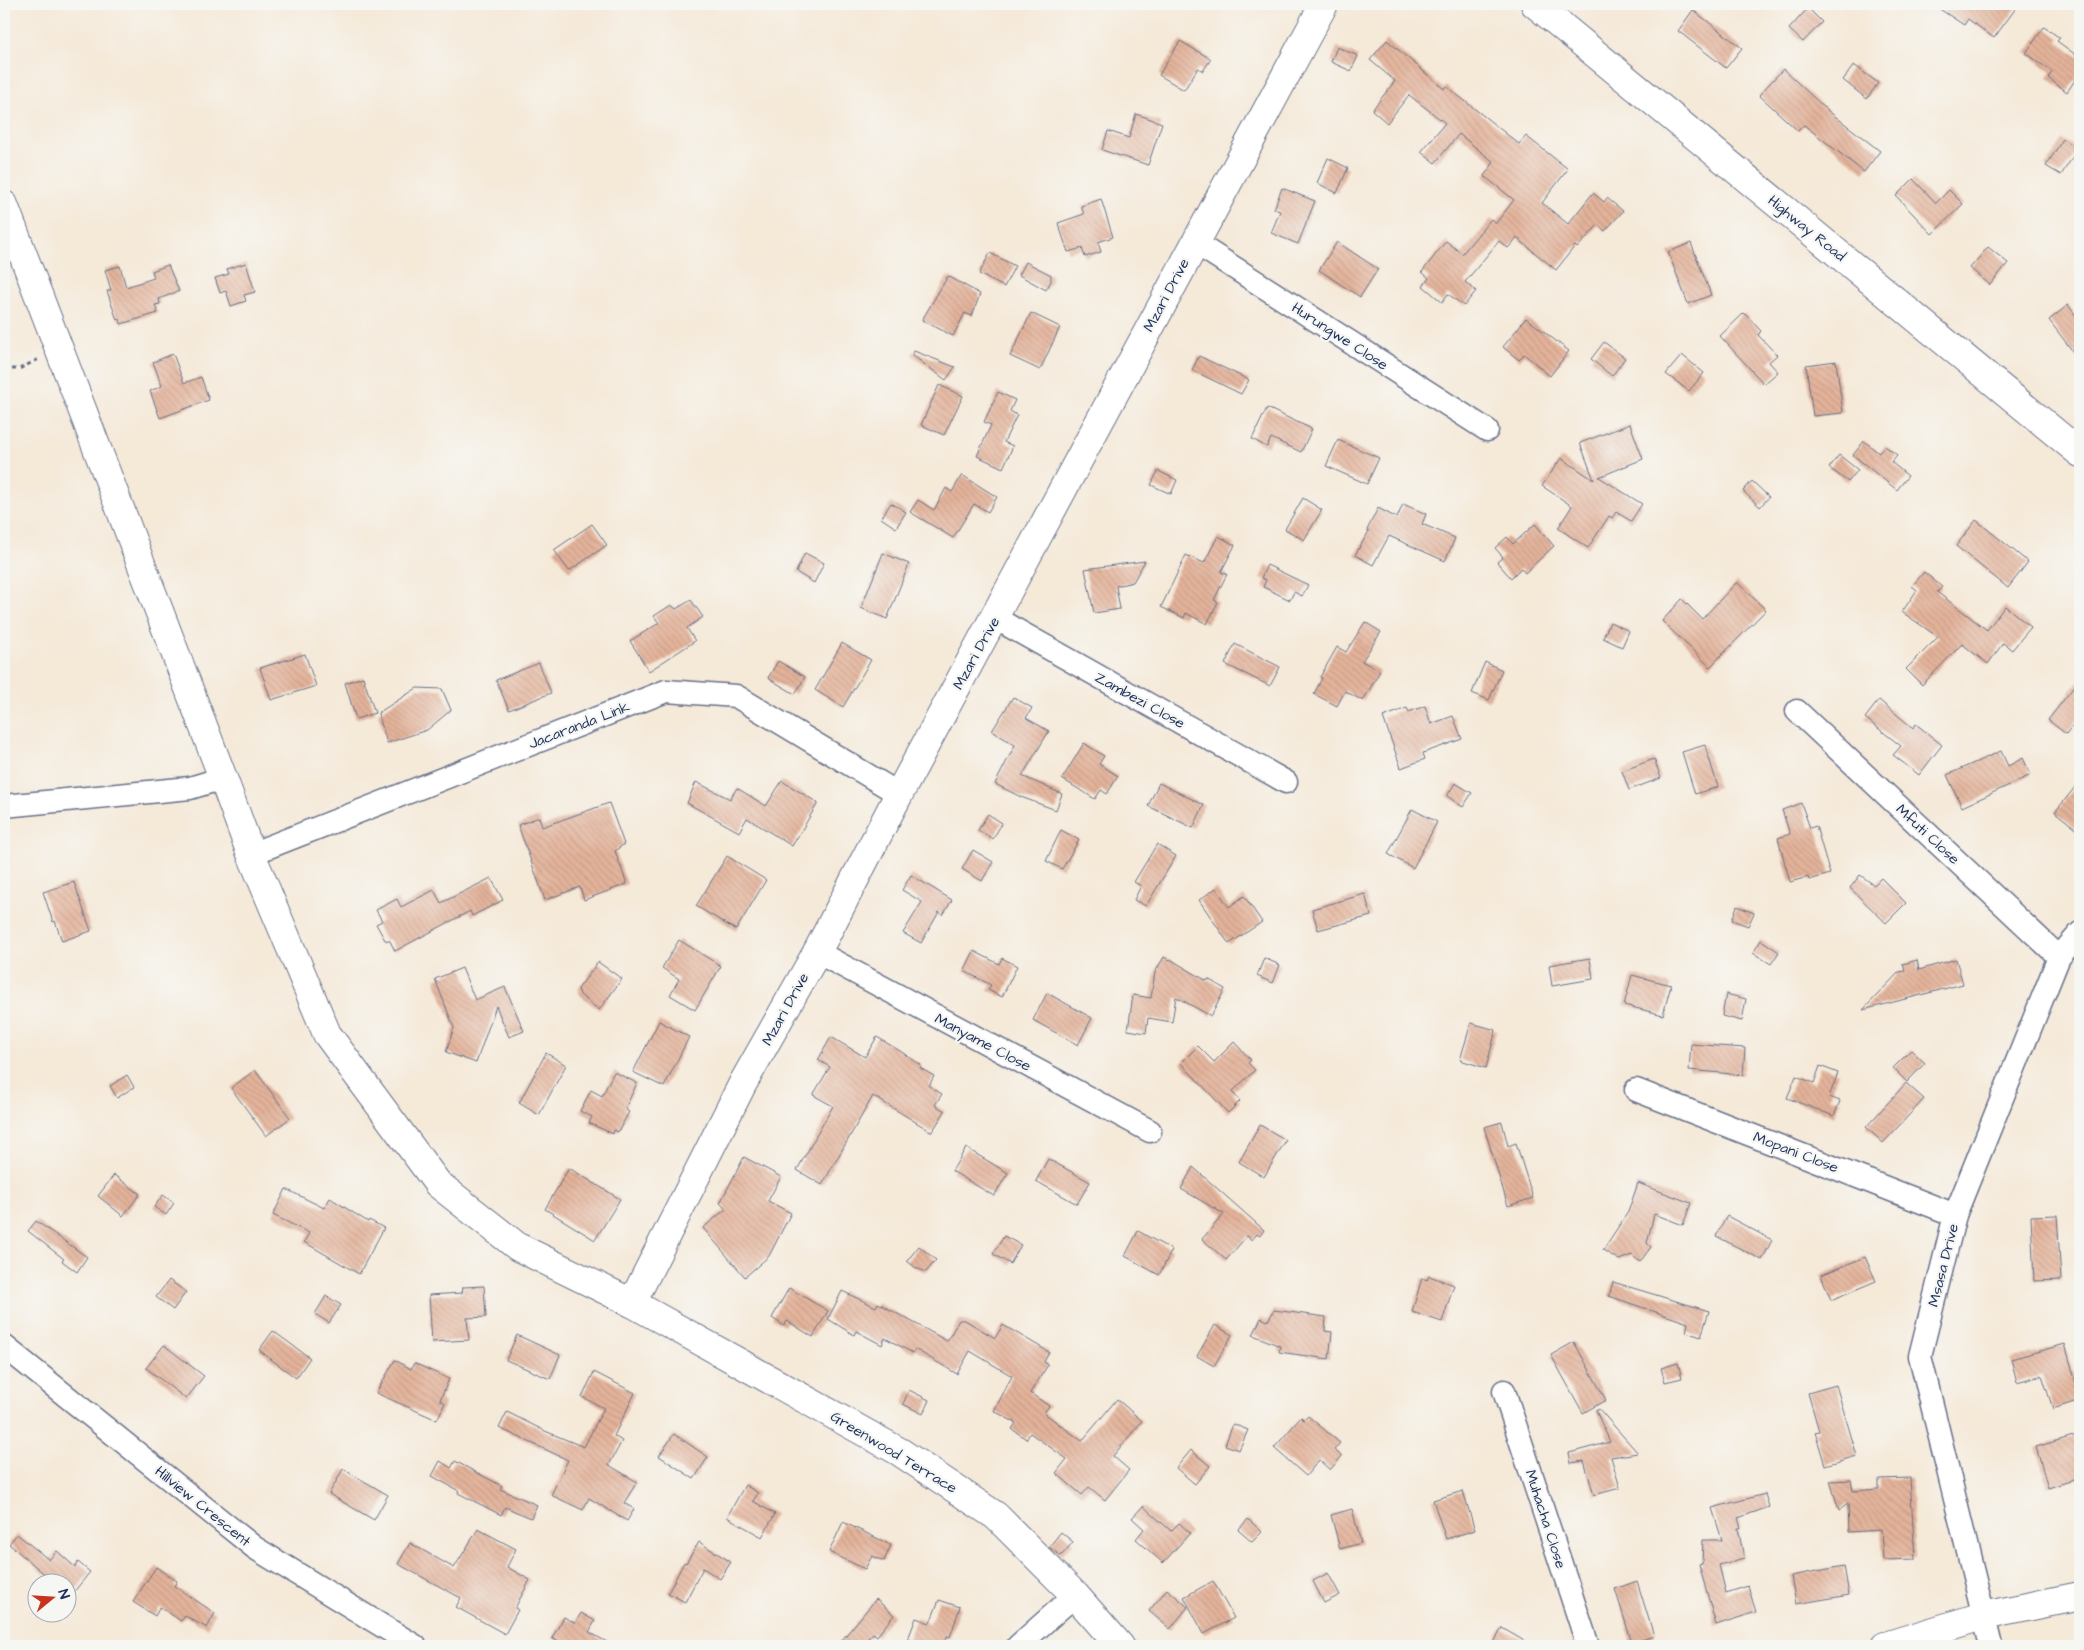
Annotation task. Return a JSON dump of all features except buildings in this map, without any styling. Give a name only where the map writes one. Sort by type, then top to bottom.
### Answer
[{"type":"street","name":"Mzari Drive","points":[[632,1303],[743,1083],[817,952],[899,794],[995,618],[1194,242],[1324,4]]},
{"type":"street","name":"Highway Road","points":[[1535,4],[2080,453]]},
{"type":"street","name":"Greenwood Terrace","points":[[4,205],[223,778],[250,854],[326,1034],[438,1184],[518,1247],[632,1303],[900,1452],[996,1516],[1075,1594],[1120,1646]]},
{"type":"street","name":"Hurungwe Close","points":[[1194,242],[1487,430]]},
{"type":"street","name":"Zambezi Close","points":[[995,618],[1286,782]]},
{"type":"street","name":"Jacaranda Link","points":[[250,854],[666,691],[736,696],[899,794]]},
{"type":"street","name":"Mfuti Close","points":[[1797,711],[2059,957]]},
{"type":"street","points":[[4,806],[190,788],[223,778]]},
{"type":"street","name":"Msasa Drive","points":[[1991,1646],[1920,1356],[1955,1215],[2059,957],[2080,933]]},
{"type":"street","name":"Manyame Close","points":[[817,952],[1150,1131]]},
{"type":"street","name":"Mopani Close","points":[[1636,1090],[1955,1215]]},
{"type":"street","name":"Hillview Crescent","points":[[4,1346],[255,1548],[415,1646]]},
{"type":"street","name":"Muhacha Close","points":[[1504,1391],[1588,1646]]},
{"type":"street","points":[[1018,1646],[1075,1594]]},
{"type":"street","points":[[1885,1646],[1983,1616],[2080,1596]]},
{"type":"path","points":[[4,369],[19,369],[60,349]]}]
